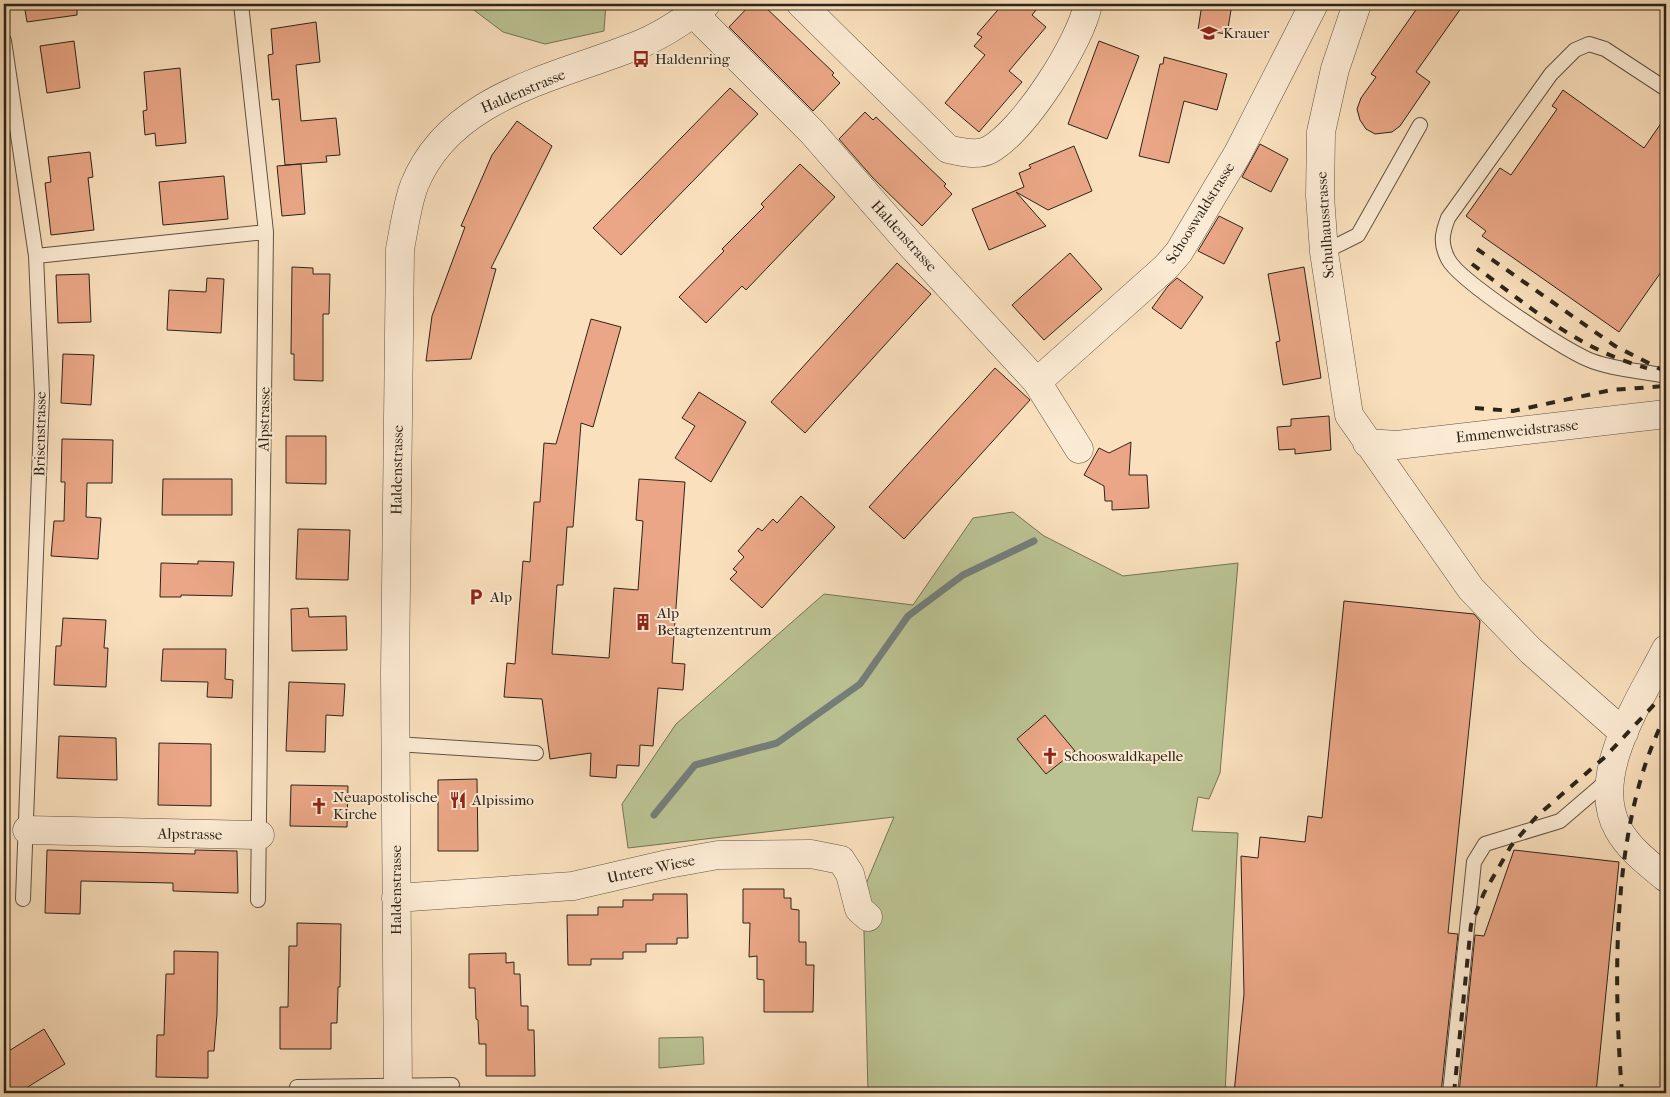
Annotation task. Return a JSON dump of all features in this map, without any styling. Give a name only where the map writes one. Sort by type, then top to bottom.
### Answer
[{"type":"street","points":[[801,4],[948,149],[963,153],[988,151],[1018,124],[1056,74],[1085,17],[1088,4]]},
{"type":"street","name":"Schooswaldstrasse","points":[[1037,382],[1166,267],[1180,252],[1238,152],[1314,4]]},
{"type":"street","name":"Schulhausstrasse","points":[[1357,4],[1335,69],[1322,132],[1320,196],[1324,252],[1349,414],[1367,443],[1471,589],[1531,650],[1624,733]]},
{"type":"street","name":"Haldenstrasse","points":[[398,1089],[396,744],[400,249],[414,187],[431,154],[443,139],[478,109],[511,93],[640,44],[700,8],[909,243],[1037,382],[1079,449]]},
{"type":"street","name":"Emmenweidstrasse","points":[[1367,443],[1397,445],[1666,414]]},
{"type":"street","points":[[1666,649],[1624,733],[1609,778],[1609,805],[1618,830],[1645,861],[1666,878]]},
{"type":"street","name":"Alpstrasse","points":[[27,830],[260,835]]},
{"type":"street","name":"Untere Wiese","points":[[396,898],[573,886],[668,864],[718,855],[812,854],[840,860],[850,874],[859,909],[868,917]]},
{"type":"lane","name":"Alpstrasse","points":[[241,4],[266,232],[258,900]]},
{"type":"lane","name":"Brisenstrasse","points":[[4,41],[36,256],[42,395],[23,899]]},
{"type":"lane","points":[[1666,89],[1605,49],[1589,44],[1575,50],[1551,74],[1539,90],[1448,218],[1441,236],[1448,259],[1460,274],[1546,336],[1589,360],[1666,376]]},
{"type":"lane","points":[[1324,252],[1358,235],[1420,126]]},
{"type":"lane","points":[[36,256],[266,232]]},
{"type":"lane","points":[[396,744],[536,753]]},
{"type":"lane","points":[[1450,1093],[1474,862],[1485,844],[1560,821],[1609,778]]},
{"type":"lane","points":[[297,1087],[350,1090],[452,1085]]},
{"type":"green space","points":[[466,4],[606,4],[604,31],[545,44],[503,32]]},
{"type":"green space","points":[[1013,512],[1044,536],[1123,576],[1238,563],[1220,773],[1209,799],[1198,797],[1192,831],[1238,833],[1225,1093],[868,1093],[863,891],[894,817],[628,848],[622,804],[676,724],[824,594],[913,605],[973,518]]},
{"type":"green space","points":[[703,1037],[704,1064],[659,1068],[659,1038]]},
{"type":"building","points":[[24,4],[77,4],[77,15],[27,22]]},
{"type":"building","points":[[751,4],[762,4],[834,73],[832,75],[840,83],[813,111],[729,27]]},
{"type":"building","points":[[1003,4],[1041,4],[1032,15],[1046,27],[1009,71],[1022,82],[979,132],[945,103],[985,55],[974,46],[982,37],[977,34]]},
{"type":"building","points":[[1202,4],[1232,4],[1227,34],[1198,30]]},
{"type":"building","points":[[1420,4],[1464,4],[1416,72],[1430,82],[1400,126],[1392,132],[1375,134],[1366,129],[1360,120],[1357,109],[1361,98],[1376,77],[1371,74]]},
{"type":"building","points":[[316,22],[320,62],[296,65],[301,121],[336,118],[340,155],[326,156],[327,162],[285,165],[279,99],[272,100],[268,55],[273,54],[271,29]]},
{"type":"building","points":[[74,41],[80,88],[47,93],[40,46]]},
{"type":"building","points":[[1099,41],[1139,56],[1107,139],[1068,124]]},
{"type":"building","points":[[1164,57],[1227,74],[1217,110],[1184,101],[1169,163],[1139,156],[1160,64],[1163,64]]},
{"type":"building","points":[[180,68],[186,143],[156,146],[155,133],[145,135],[143,111],[147,110],[144,72]]},
{"type":"building","points":[[730,88],[758,114],[621,255],[593,228]]},
{"type":"building","points":[[1563,90],[1644,148],[1666,116],[1666,265],[1619,332],[1482,236],[1486,231],[1466,216],[1500,168],[1511,175],[1557,109],[1552,106]]},
{"type":"building","points":[[865,112],[873,120],[876,117],[946,184],[944,186],[952,194],[922,226],[873,178],[839,139]]},
{"type":"building","points":[[517,121],[552,146],[491,268],[496,269],[471,359],[426,361],[432,316],[465,227],[461,226],[492,155]]},
{"type":"building","points":[[1260,144],[1288,159],[1271,192],[1242,177]]},
{"type":"building","points":[[1074,146],[1092,191],[1048,210],[1016,192],[1046,226],[989,250],[972,209],[1024,187],[1019,173],[1031,168],[1029,165]]},
{"type":"building","points":[[90,152],[93,177],[88,178],[94,230],[51,235],[45,183],[51,182],[48,157]]},
{"type":"building","points":[[301,164],[305,214],[282,216],[277,166]]},
{"type":"building","points":[[800,164],[835,197],[746,290],[742,286],[706,323],[679,297],[724,251],[722,249],[764,207],[761,204]]},
{"type":"building","points":[[224,176],[228,219],[163,225],[159,182]]},
{"type":"building","points":[[1219,216],[1243,228],[1224,264],[1198,251]]},
{"type":"building","points":[[1070,253],[1102,289],[1044,340],[1012,305]]},
{"type":"building","points":[[897,263],[931,294],[805,433],[771,402]]},
{"type":"building","points":[[292,267],[313,268],[313,274],[330,274],[329,314],[323,314],[323,381],[294,380],[294,354],[291,354]]},
{"type":"building","points":[[1304,267],[1321,378],[1283,385],[1276,342],[1280,341],[1268,274]]},
{"type":"building","points":[[89,274],[91,322],[58,323],[56,275]]},
{"type":"building","points":[[207,278],[224,279],[221,333],[167,330],[169,290],[206,292]]},
{"type":"building","points":[[1177,278],[1203,297],[1181,329],[1152,308],[1168,286]]},
{"type":"building","name":"Alp Betagtenzentrum","points":[[591,319],[621,327],[593,427],[581,423],[573,527],[567,527],[563,585],[557,585],[552,654],[609,658],[614,588],[638,590],[643,521],[636,520],[639,479],[685,482],[672,663],[685,664],[683,690],[658,688],[653,746],[640,745],[639,766],[617,765],[616,778],[590,776],[591,753],[550,759],[542,699],[504,697],[507,663],[515,664],[523,561],[530,562],[534,502],[540,502],[544,443],[556,444]]},
{"type":"building","points":[[63,354],[94,355],[91,405],[61,403]]},
{"type":"building","points":[[995,368],[1030,400],[904,539],[869,507]]},
{"type":"building","points":[[699,392],[746,422],[711,482],[675,458],[695,426],[682,418]]},
{"type":"building","points":[[1329,416],[1331,450],[1295,454],[1295,449],[1279,450],[1277,427],[1291,426],[1291,419]]},
{"type":"building","points":[[286,436],[326,436],[326,484],[286,483]]},
{"type":"building","points":[[62,439],[113,440],[112,483],[87,483],[86,517],[101,518],[98,559],[51,556],[54,521],[64,521],[65,482],[61,482]]},
{"type":"building","points":[[1131,442],[1129,475],[1147,475],[1149,508],[1112,510],[1112,501],[1105,501],[1104,486],[1084,475],[1099,448],[1109,453]]},
{"type":"building","points":[[163,479],[232,479],[232,515],[162,515]]},
{"type":"building","points":[[801,496],[835,527],[762,608],[730,579],[737,572],[733,569],[744,557],[738,551],[758,528],[762,531],[773,519],[777,523]]},
{"type":"building","points":[[298,529],[350,530],[348,580],[296,579]]},
{"type":"building","points":[[198,561],[234,562],[232,596],[181,595],[181,597],[160,597],[161,563],[198,564]]},
{"type":"building","points":[[1344,601],[1474,614],[1480,621],[1448,933],[1458,934],[1441,1093],[1234,1093],[1244,994],[1241,856],[1258,858],[1260,837],[1305,842],[1308,816],[1322,818]]},
{"type":"building","points":[[308,608],[309,617],[346,616],[347,650],[292,651],[291,609]]},
{"type":"building","points":[[63,618],[106,620],[104,648],[108,648],[106,687],[54,685],[56,646],[61,646]]},
{"type":"building","points":[[163,649],[226,649],[225,679],[233,680],[232,698],[207,697],[208,682],[161,681]]},
{"type":"building","points":[[289,682],[345,684],[343,716],[326,715],[325,752],[286,751]]},
{"type":"building","name":"Schooswaldkapelle","points":[[1045,715],[1075,751],[1046,774],[1017,739]]},
{"type":"building","points":[[59,736],[116,738],[117,780],[57,778]]},
{"type":"building","points":[[159,743],[211,744],[211,806],[158,805]]},
{"type":"building","points":[[477,779],[478,851],[438,851],[438,780]]},
{"type":"building","name":"Neuapostolische Kirche","points":[[291,785],[348,786],[347,827],[290,826]]},
{"type":"building","points":[[47,850],[195,854],[195,850],[237,851],[238,893],[173,891],[173,883],[81,881],[80,914],[45,913]]},
{"type":"building","points":[[1514,850],[1619,862],[1596,1093],[1459,1093],[1475,935],[1484,936]]},
{"type":"building","points":[[743,889],[784,889],[784,898],[791,898],[791,909],[799,910],[799,942],[806,942],[806,965],[814,965],[813,1012],[764,1012],[764,980],[757,979],[757,956],[749,957],[750,923],[743,923]]},
{"type":"building","points":[[653,894],[687,894],[688,938],[677,938],[677,944],[646,944],[646,952],[623,952],[623,959],[591,959],[591,965],[568,965],[567,915],[598,915],[598,907],[623,907],[623,900],[653,900]]},
{"type":"building","points":[[297,923],[341,924],[340,987],[338,987],[337,1023],[331,1023],[331,1049],[280,1049],[280,1007],[288,1007],[289,946],[297,946]]},
{"type":"building","points":[[174,951],[218,952],[217,1014],[214,1051],[208,1051],[208,1078],[156,1077],[157,1035],[164,1035],[166,974],[174,974]]},
{"type":"building","points":[[506,953],[506,963],[514,962],[514,974],[520,974],[521,1006],[528,1006],[528,1030],[534,1030],[535,1076],[486,1076],[486,1044],[479,1044],[475,988],[469,988],[469,954]]},
{"type":"building","points":[[44,1029],[65,1064],[18,1093],[4,1093],[4,1054]]},
{"type":"waterway","points":[[654,815],[695,765],[777,743],[860,684],[908,616],[963,575],[1034,541]]},
{"type":"railway","points":[[1477,249],[1615,346],[1666,372]]},
{"type":"railway","points":[[1472,264],[1555,325],[1576,338],[1622,360],[1647,368]]},
{"type":"railway","points":[[1475,408],[1513,411],[1611,390],[1666,386]]},
{"type":"railway","points":[[1454,1093],[1471,925],[1484,893],[1511,846],[1537,816],[1605,757],[1666,692]]},
{"type":"railway","points":[[1622,1093],[1617,1000],[1620,900],[1635,802],[1648,757],[1666,715]]},
{"type":"place","name":"Krauer","points":[[1209,33]]},
{"type":"place","name":"Haldenring","points":[[641,59]]},
{"type":"place","name":"Alp","points":[[476,597]]},
{"type":"place","name":"Alp Betagtenzentrum","points":[[643,622]]},
{"type":"place","name":"Schooswaldkapelle","points":[[1050,756]]},
{"type":"place","name":"Alpissimo","points":[[458,800]]},
{"type":"place","name":"Neuapostolische Kirche","points":[[319,806]]}]
